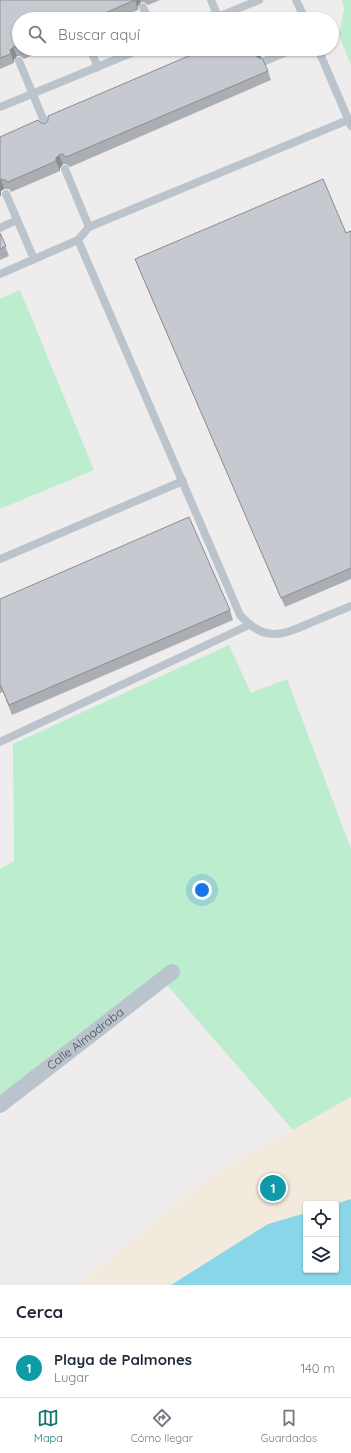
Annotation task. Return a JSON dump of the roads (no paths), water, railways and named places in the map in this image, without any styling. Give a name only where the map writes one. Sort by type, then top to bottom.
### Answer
[{"type":"street","name":"Calle Almadraba","points":[[0,1106],[172,972]]},
{"type":"lane","points":[[211,0],[214,12]]},
{"type":"lane","points":[[230,12],[259,0]]},
{"type":"lane","points":[[296,0],[302,12]]},
{"type":"lane","points":[[143,8],[145,12]]},
{"type":"lane","points":[[93,56],[98,67]]},
{"type":"lane","points":[[0,107],[124,56]]},
{"type":"lane","points":[[263,62],[277,56]]},
{"type":"lane","points":[[0,274],[78,240],[89,227],[350,123],[321,56]]},
{"type":"lane","points":[[19,61],[47,128]]},
{"type":"lane","points":[[65,169],[89,227]]},
{"type":"lane","points":[[6,194],[34,259]]},
{"type":"lane","points":[[0,228],[17,220]]},
{"type":"lane","points":[[78,240],[240,615],[249,625],[261,632],[274,634],[288,633],[351,606]]},
{"type":"lane","points":[[0,559],[183,481]]},
{"type":"lane","points":[[0,742],[249,625]]},
{"type":"water","points":[[351,1199],[351,1285],[171,1285],[268,1224],[303,1214],[303,1273],[339,1273],[339,1203]]},
{"type":"place","name":"Playa de Palmones","points":[[273,1188]]}]
